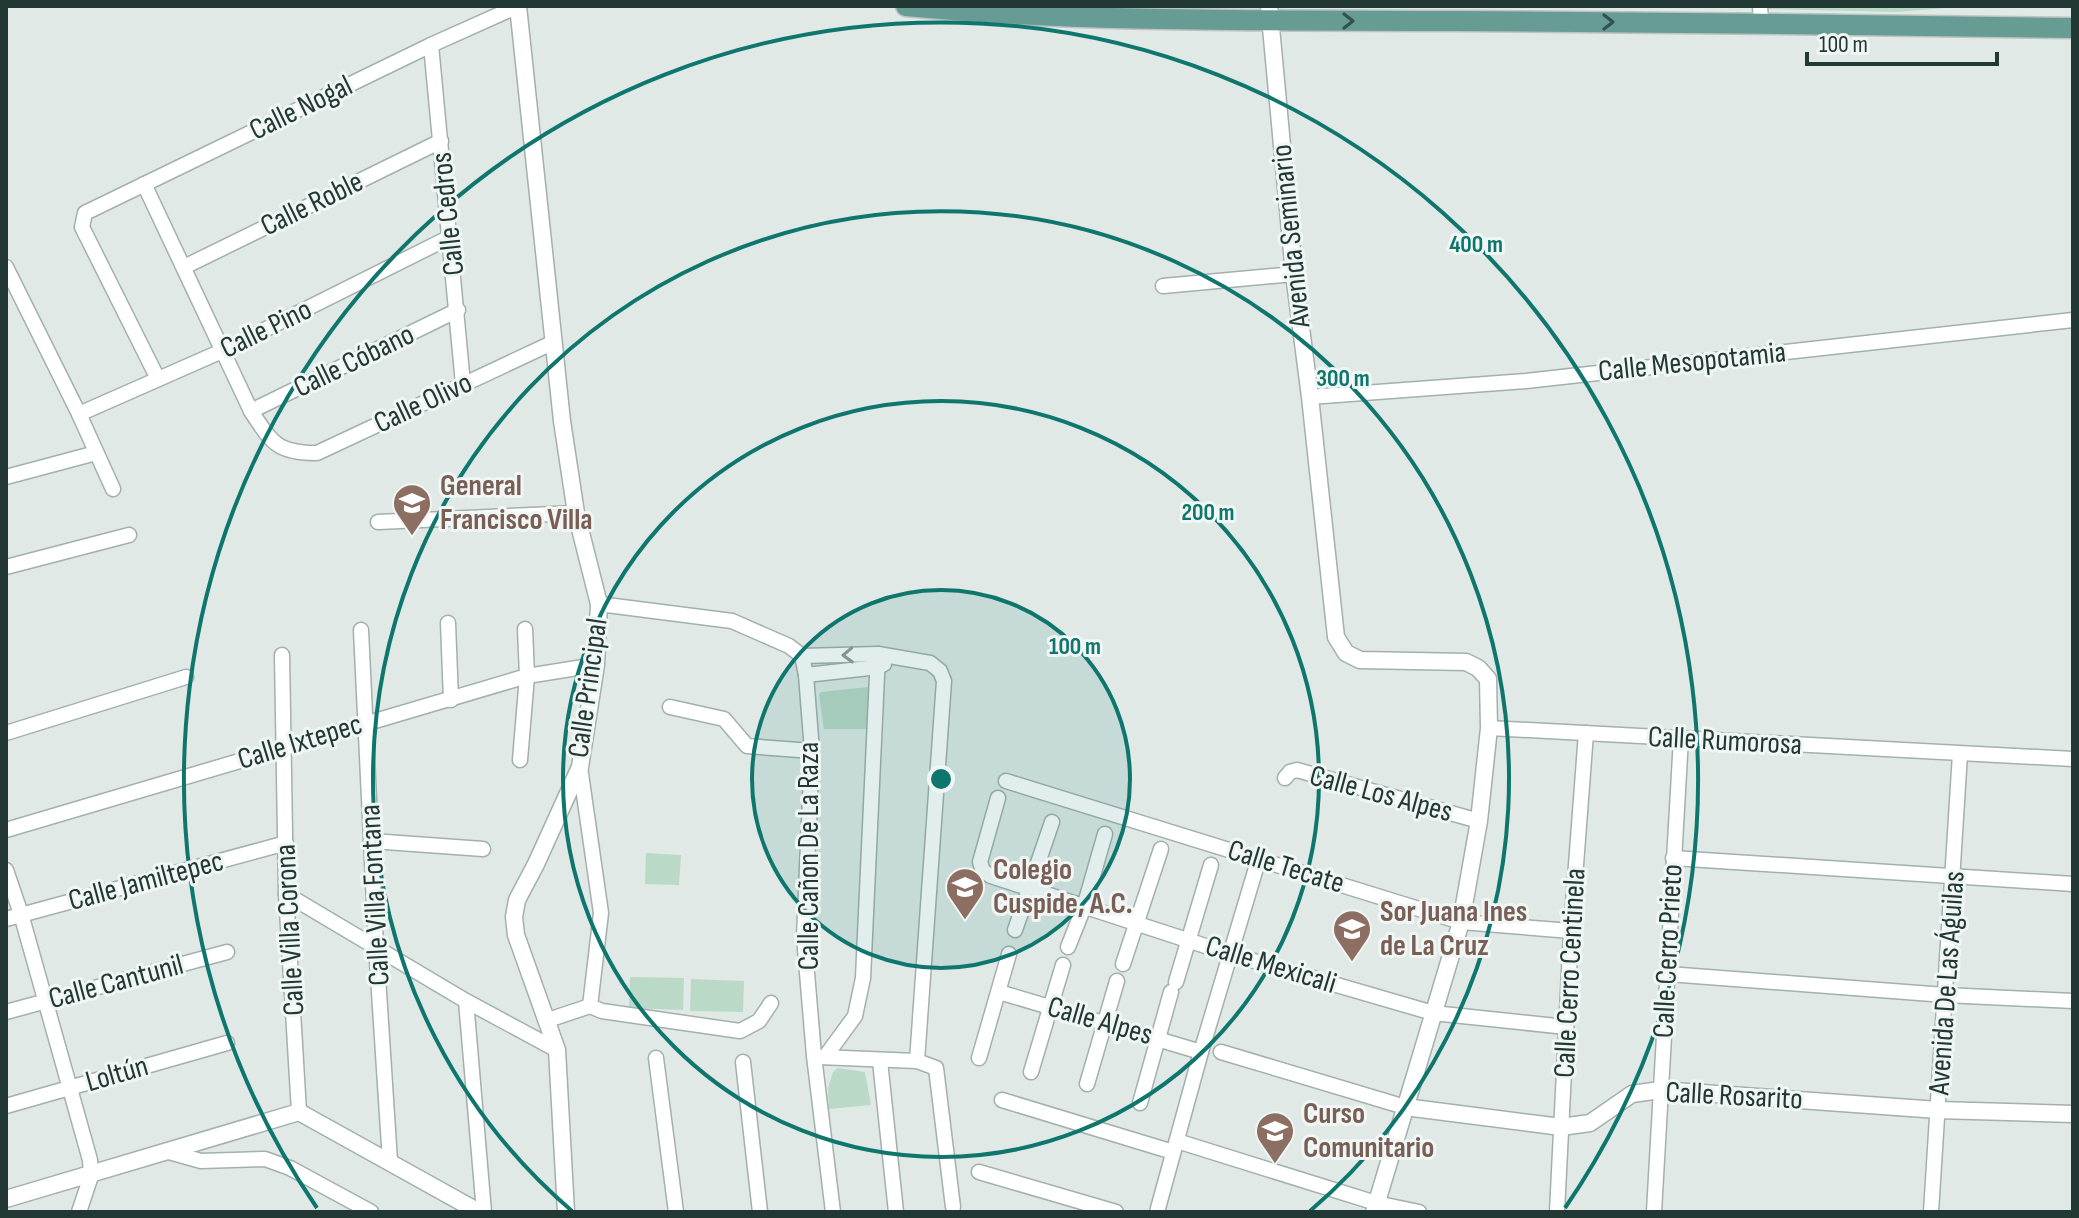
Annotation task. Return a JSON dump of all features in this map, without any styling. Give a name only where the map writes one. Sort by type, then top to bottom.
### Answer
[{"type":"main road","points":[[906,6],[1039,11],[1760,14],[2073,28]]},
{"type":"street","name":"Calle Nogal","points":[[158,379],[82,227],[85,213],[518,6]]},
{"type":"street","name":"Calle Principal","points":[[518,6],[552,343],[576,513],[599,604],[596,665],[580,767],[517,900],[514,917],[516,935],[557,1050],[566,1212]]},
{"type":"street","name":"Avenida Seminario","points":[[1270,13],[1294,274],[1336,637],[1346,653],[1360,660],[1466,662],[1478,668],[1488,679],[1489,728]]},
{"type":"street","name":"Calle Cedros","points":[[431,45],[463,384]]},
{"type":"street","name":"Calle Roble","points":[[184,267],[441,141]]},
{"type":"street","points":[[144,184],[251,411]]},
{"type":"street","name":"Calle Pino","points":[[79,414],[222,351],[450,237]]},
{"type":"street","points":[[6,267],[113,489]]},
{"type":"street","points":[[1163,286],[1294,274]]},
{"type":"street","name":"Calle Cóbano","points":[[251,411],[458,310]]},
{"type":"street","name":"Calle Mesopotamia","points":[[1310,397],[1526,381],[2073,320]]},
{"type":"street","name":"Calle Olivo","points":[[251,411],[270,440],[292,453],[317,453],[552,343]]},
{"type":"street","points":[[6,477],[96,453]]},
{"type":"street","points":[[378,522],[576,513]]},
{"type":"street","points":[[6,567],[129,535]]},
{"type":"street","points":[[599,604],[732,621],[789,646],[802,656],[878,660]]},
{"type":"street","points":[[448,623],[451,700]]},
{"type":"street","points":[[520,760],[527,676],[525,629]]},
{"type":"street","name":"Calle Villa Fontana","points":[[361,630],[390,1161]]},
{"type":"street","name":"Calle Villa Corona","points":[[282,655],[286,894],[299,1112]]},
{"type":"street","name":"Calle Cañon De La Raza","points":[[802,656],[812,751],[804,937],[820,1057],[833,1212]]},
{"type":"street","points":[[806,675],[894,658],[930,663],[940,671],[944,681],[917,1061]]},
{"type":"street","points":[[820,1057],[855,1016],[862,988],[878,660]]},
{"type":"street","name":"Calle Ixtepec","points":[[6,830],[527,676],[596,665]]},
{"type":"street","points":[[6,733],[186,677]]},
{"type":"street","points":[[670,707],[724,719],[747,746],[812,751]]},
{"type":"street","points":[[1375,1207],[1461,922],[1479,821],[1489,728]]},
{"type":"street","name":"Calle Rumorosa","points":[[1489,728],[2073,759]]},
{"type":"street","name":"Calle Cerro Centinela","points":[[1557,1212],[1571,931],[1586,733]]},
{"type":"street","name":"Calle Cerro Prieto","points":[[1654,1212],[1681,738]]},
{"type":"street","name":"Avenida De Las Águilas","points":[[1931,1212],[1960,754]]},
{"type":"street","points":[[580,767],[601,913],[590,1006]]},
{"type":"street","name":"Calle Los Alpes","points":[[1285,778],[1297,770],[1479,821]]},
{"type":"street","name":"Calle Tecate","points":[[1006,781],[1461,922],[1571,931]]},
{"type":"street","name":"Calle Mexicali","points":[[998,798],[980,862],[983,871],[1030,890],[1230,954],[1433,1013],[1566,1027]]},
{"type":"street","points":[[1015,930],[1052,822]]},
{"type":"street","points":[[1068,947],[1084,907],[1105,834]]},
{"type":"street","points":[[372,841],[483,849]]},
{"type":"street","name":"Calle Jamiltepec","points":[[6,919],[286,843]]},
{"type":"street","points":[[1123,964],[1161,849]]},
{"type":"street","points":[[1157,1212],[1259,858]]},
{"type":"street","points":[[1673,858],[2073,884]]},
{"type":"street","points":[[1140,1103],[1211,865]]},
{"type":"street","points":[[6,870],[90,1160],[91,1176],[79,1212]]},
{"type":"street","points":[[286,894],[466,1001],[557,1050]]},
{"type":"street","name":"Calle Cantunil","points":[[6,1012],[227,952]]},
{"type":"street","points":[[979,1058],[1009,954]]},
{"type":"street","points":[[1031,1072],[1053,1008],[1063,965]]},
{"type":"street","points":[[1668,974],[1945,995],[2073,1001]]},
{"type":"street","points":[[1087,1084],[1117,981]]},
{"type":"street","name":"Calle Alpes","points":[[999,992],[1160,1037],[1201,1052]]},
{"type":"street","points":[[466,1001],[481,1212]]},
{"type":"street","points":[[548,1020],[590,1006],[602,1011],[740,1031],[759,1021],[771,1003]]},
{"type":"street","name":"Loltún","points":[[6,1106],[227,1043]]},
{"type":"street","name":"Calle Rosarito","points":[[1221,1052],[1405,1107],[1561,1127],[1590,1123],[1632,1094],[1660,1090],[1938,1110],[2073,1114]]},
{"type":"street","points":[[820,1057],[917,1061],[936,1068],[953,1207]]},
{"type":"street","points":[[656,1058],[676,1212]]},
{"type":"street","points":[[880,1061],[896,1212]]},
{"type":"street","points":[[743,1062],[760,1212]]},
{"type":"street","points":[[1002,1100],[1175,1146],[1375,1207],[1419,1212]]},
{"type":"street","points":[[6,1199],[299,1112],[481,1212]]},
{"type":"street","points":[[169,1152],[201,1161],[265,1159],[290,1168],[371,1212]]},
{"type":"street","points":[[979,1172],[1116,1212]]},
{"type":"street","points":[[1654,1212],[1664,1212]]},
{"type":"green space","points":[[1768,6],[1971,6],[1896,12],[1766,9]]},
{"type":"green space","points":[[873,688],[870,729],[824,729],[821,692]]},
{"type":"green space","points":[[646,853],[681,855],[679,885],[645,884]]},
{"type":"green space","points":[[630,977],[684,978],[683,1010],[629,1008]]},
{"type":"green space","points":[[691,979],[744,981],[743,1012],[690,1011]]},
{"type":"green space","points":[[838,1068],[865,1072],[871,1105],[829,1109],[828,1088],[833,1072]]},
{"type":"place","name":"General Francisco Villa","points":[[412,537]]},
{"type":"place","name":"Colegio Cuspide, A.C.","points":[[965,921]]},
{"type":"place","name":"Sor Juana Ines de La Cruz","points":[[1352,963]]},
{"type":"place","name":"Curso Comunitario","points":[[1275,1165]]}]
